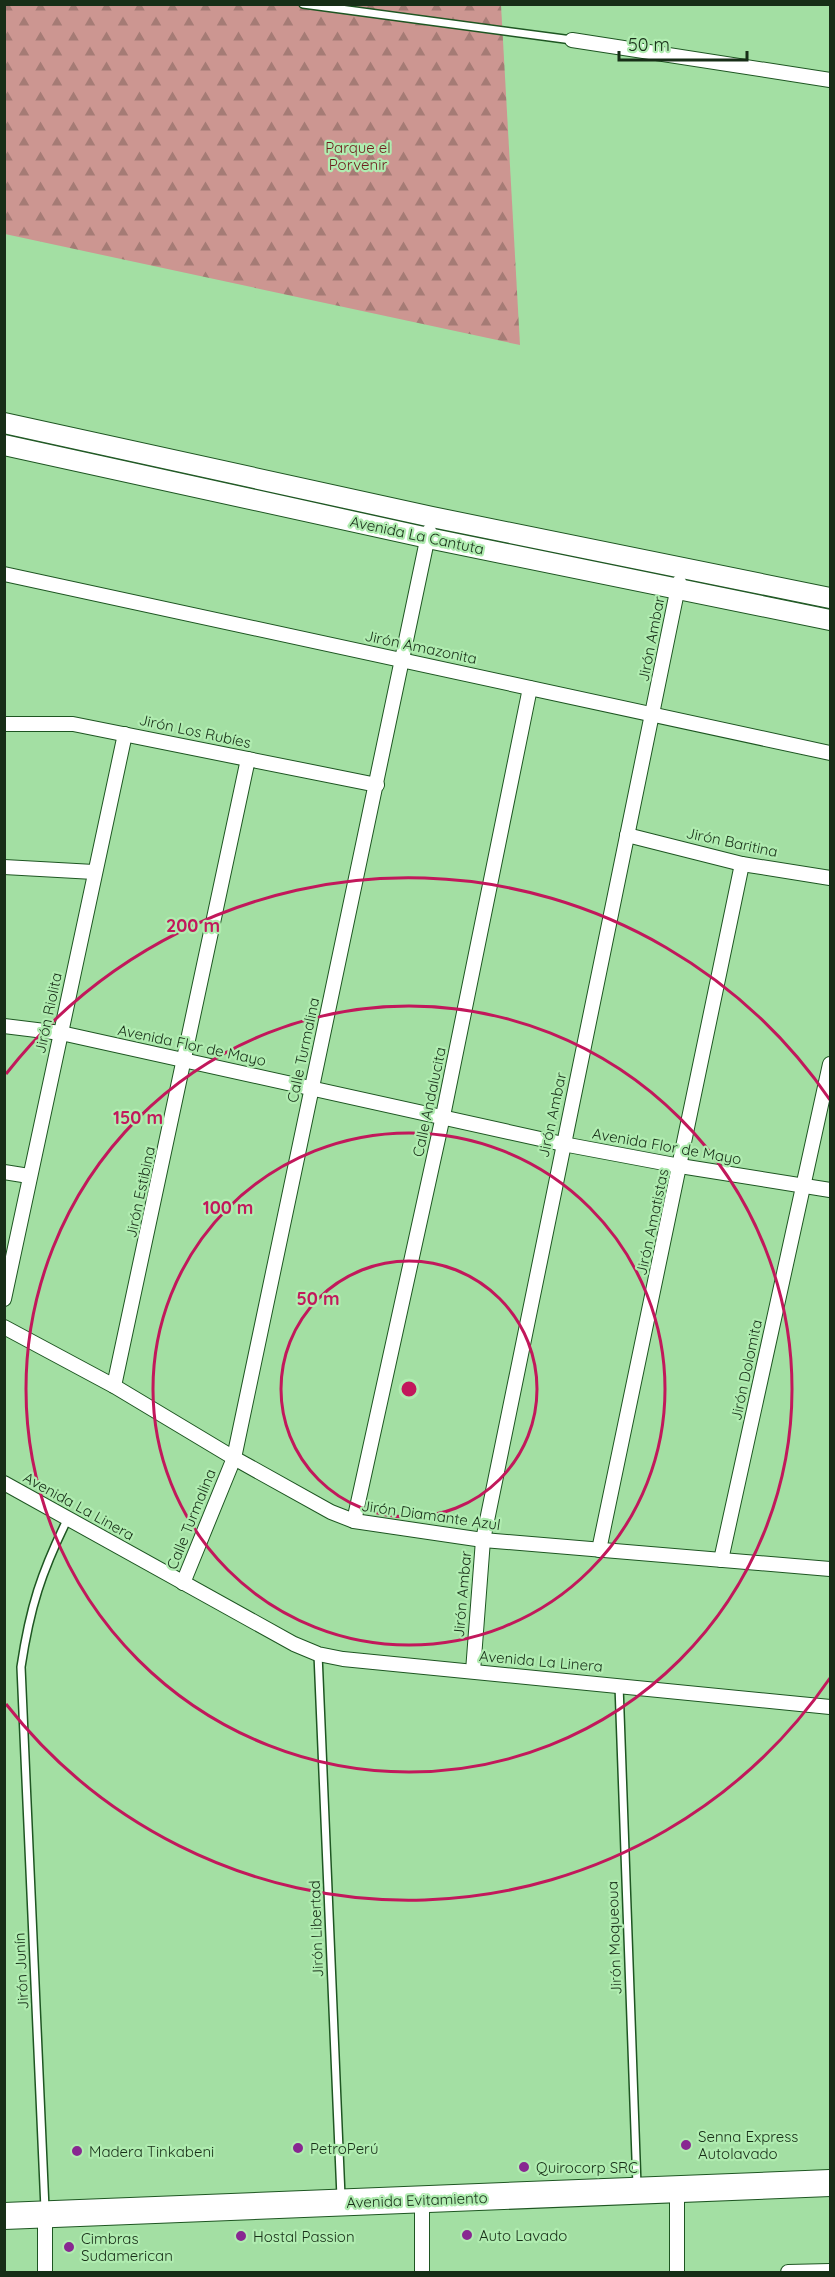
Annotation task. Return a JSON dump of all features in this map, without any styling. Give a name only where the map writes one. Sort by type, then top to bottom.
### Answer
[{"type":"highway","name":"Avenida Evitamiento","points":[[4,2216],[831,2183]]},
{"type":"main road","name":"Avenida La Cantuta","points":[[5,424],[432,517],[831,598]]},
{"type":"main road","name":"Avenida La Cantuta","points":[[4,445],[428,538],[831,620]]},
{"type":"street","points":[[572,40],[831,80]]},
{"type":"street","name":"Calle Turmalina","points":[[183,1583],[234,1458],[432,517]]},
{"type":"street","name":"Jirón Ambar","points":[[473,1671],[483,1540],[653,715],[677,588],[683,568]]},
{"type":"street","name":"Jirón Amazonita","points":[[4,574],[831,753]]},
{"type":"street","name":"Calle Andalucita","points":[[354,1521],[443,1116],[530,687]]},
{"type":"street","name":"Jirón Los Rubíes","points":[[4,724],[72,724],[377,785]]},
{"type":"street","name":"Jirón Riolita","points":[[4,1299],[125,734]]},
{"type":"street","name":"Jirón Estibina","points":[[114,1386],[248,759]]},
{"type":"street","name":"Jirón Baritina","points":[[627,835],[742,864],[831,878]]},
{"type":"street","name":"Jirón Amatistas","points":[[599,1550],[742,864]]},
{"type":"street","points":[[4,867],[94,872]]},
{"type":"street","name":"Avenida Flor de Mayo","points":[[4,1026],[61,1033],[563,1144],[680,1166],[831,1190]]},
{"type":"street","name":"Jirón Dolomita","points":[[722,1560],[831,1064]]},
{"type":"street","points":[[4,1172],[29,1176]]},
{"type":"street","name":"Jirón Diamante Azul","points":[[4,1327],[114,1386],[234,1458],[332,1512],[354,1521],[483,1540],[831,1569]]},
{"type":"street","name":"Avenida La Linera","points":[[4,1484],[294,1644],[318,1654],[344,1659],[831,1707]]},
{"type":"street","points":[[677,2272],[678,2189]]},
{"type":"street","points":[[422,2199],[422,2272]]},
{"type":"street","points":[[45,2215],[45,2272]]},
{"type":"street","points":[[788,2272],[831,2271]]},
{"type":"lane","points":[[303,4],[572,40]]},
{"type":"lane","name":"Jirón Junín","points":[[45,2215],[21,1667],[29,1613],[45,1565],[68,1518]]},
{"type":"lane","name":"Jirón Libertad","points":[[318,1654],[341,2203]]},
{"type":"lane","name":"Jirón Moqueoua","points":[[619,1685],[637,2191]]},
{"type":"green space","name":"Parque el Porvenir","points":[[5,5],[501,5],[520,345],[5,234]]},
{"type":"place","name":"Senna Express Autolavado","points":[[686,2145]]},
{"type":"place","name":"PetroPerú","points":[[298,2148]]},
{"type":"place","name":"Madera Tinkabeni","points":[[77,2151]]},
{"type":"place","name":"Quirocorp SRC","points":[[524,2167]]},
{"type":"place","name":"Auto Lavado","points":[[467,2235]]},
{"type":"place","name":"Hostal Passion","points":[[241,2236]]},
{"type":"place","name":"Cimbras Sudamerican","points":[[69,2247]]}]
